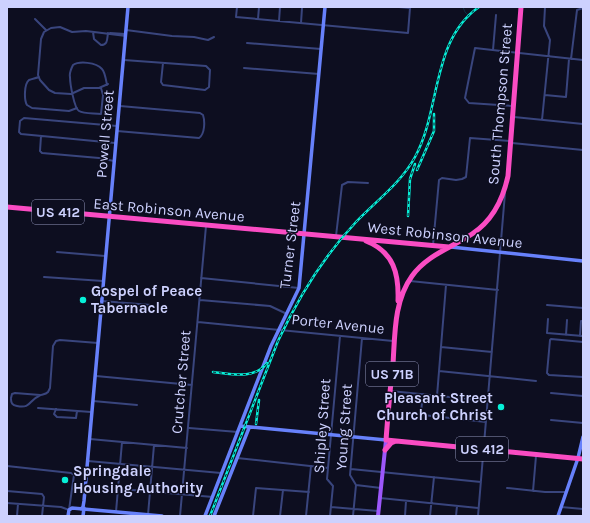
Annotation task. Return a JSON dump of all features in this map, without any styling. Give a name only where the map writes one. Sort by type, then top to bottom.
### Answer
[{"type":"highway","name":"South Thompson Street","points":[[401,289],[422,264],[472,235],[488,220],[498,205],[506,186],[508,176],[521,7]]},
{"type":"highway","name":"East Robinson Avenue","points":[[7,207],[304,234]]},
{"type":"highway","name":"West Robinson Avenue","points":[[304,234],[449,247]]},
{"type":"highway","name":"US 412","points":[[357,239],[377,247],[386,255],[392,264],[401,289],[398,308]]},
{"type":"highway","points":[[377,240],[377,247]]},
{"type":"highway","points":[[426,244],[432,249],[432,257]]},
{"type":"highway","name":"US 71B","points":[[386,440],[398,308]]},
{"type":"highway","name":"US 412","points":[[386,440],[580,458]]},
{"type":"highway","points":[[385,450],[391,444],[398,441]]},
{"type":"main road","name":"US 71B","points":[[379,514],[386,440]]},
{"type":"street","name":"Powell Street","points":[[83,511],[128,7]]},
{"type":"street","points":[[237,7],[236,17],[408,33],[410,8],[399,7]]},
{"type":"street","points":[[258,19],[259,7]]},
{"type":"street","points":[[279,21],[280,7]]},
{"type":"street","name":"Turner Street","points":[[205,516],[278,329],[297,295],[299,288],[325,7]]},
{"type":"street","points":[[542,120],[550,40],[544,26],[545,7]]},
{"type":"street","points":[[301,23],[302,8]]},
{"type":"street","points":[[545,95],[566,97],[577,9],[583,8]]},
{"type":"street","points":[[493,50],[496,15]]},
{"type":"street","points":[[35,19],[46,30]]},
{"type":"street","points":[[101,88],[101,114],[82,112],[77,108],[73,94],[70,76],[72,67],[76,63],[95,65],[101,68],[104,72],[107,84],[101,88],[86,88],[73,94],[51,92],[39,76],[41,39],[46,30],[57,27],[72,32],[126,33],[194,37],[208,40],[214,37]]},
{"type":"street","points":[[93,32],[94,39],[101,46],[107,42],[108,33]]},
{"type":"street","points":[[247,43],[321,49]]},
{"type":"street","points":[[514,106],[469,103],[464,98],[475,48],[583,60]]},
{"type":"street","points":[[124,60],[206,66],[210,68],[208,88],[205,90],[164,86],[162,84],[163,63]]},
{"type":"street","points":[[244,68],[319,74]]},
{"type":"street","points":[[39,76],[30,80],[26,85],[25,100],[27,105],[32,108],[69,111],[77,108]]},
{"type":"street","points":[[116,143],[21,134],[19,132],[20,121],[24,118],[198,138],[203,135],[204,118],[202,114],[120,106]]},
{"type":"street","points":[[513,117],[583,124]]},
{"type":"street","points":[[41,136],[40,151],[42,153],[99,158],[115,161]]},
{"type":"street","points":[[433,245],[439,180],[442,178],[462,179],[466,177],[470,138],[583,150]]},
{"type":"street","points":[[336,237],[342,185],[351,182],[368,183]]},
{"type":"street","points":[[478,516],[506,186]]},
{"type":"street","name":"Crutcher Street","points":[[180,516],[206,226]]},
{"type":"street","name":"West Robinson Avenue","points":[[449,247],[583,261]]},
{"type":"street","points":[[57,252],[105,256]]},
{"type":"street","points":[[44,277],[103,281]]},
{"type":"street","points":[[202,278],[299,288]]},
{"type":"street","points":[[409,281],[498,290]]},
{"type":"street","points":[[437,396],[446,285]]},
{"type":"street","points":[[200,300],[270,306],[286,314]]},
{"type":"street","points":[[101,301],[151,305]]},
{"type":"street","points":[[547,305],[583,308]]},
{"type":"street","points":[[548,319],[547,333],[582,336],[581,321],[583,321]]},
{"type":"street","points":[[566,335],[567,320]]},
{"type":"street","name":"Porter Avenue","points":[[198,322],[394,341]]},
{"type":"street","name":"Shipley Street","points":[[330,516],[333,486],[327,479],[340,336]]},
{"type":"street","name":"Young Street","points":[[353,516],[356,485],[351,477],[351,469],[362,338]]},
{"type":"street","points":[[583,342],[551,339],[548,373],[549,375],[583,377]]},
{"type":"street","points":[[41,395],[25,407],[11,403],[12,394],[15,393],[41,395],[47,394],[50,390],[53,347],[55,342],[60,340],[98,343]]},
{"type":"street","points":[[441,347],[492,352]]},
{"type":"street","points":[[439,371],[536,381]]},
{"type":"street","points":[[94,376],[192,385]]},
{"type":"street","points":[[390,391],[488,401]]},
{"type":"street","points":[[551,393],[583,396]]},
{"type":"street","points":[[422,394],[422,414],[486,422]]},
{"type":"street","points":[[92,401],[137,405]]},
{"type":"street","points":[[38,408],[92,412]]},
{"type":"street","points":[[56,409],[54,414],[57,416],[76,418],[77,411]]},
{"type":"street","points":[[551,420],[583,423]]},
{"type":"street","points":[[240,426],[386,440]]},
{"type":"street","points":[[189,428],[238,432]]},
{"type":"street","points":[[214,516],[249,428]]},
{"type":"street","points":[[558,516],[580,458],[583,437]]},
{"type":"street","points":[[89,439],[187,448]]},
{"type":"street","points":[[116,512],[122,442]]},
{"type":"street","points":[[148,515],[154,445]]},
{"type":"street","points":[[533,491],[536,454]]},
{"type":"street","points":[[236,458],[328,468]]},
{"type":"street","points":[[87,461],[222,473]]},
{"type":"street","points":[[7,466],[73,473],[72,492],[68,516]]},
{"type":"street","points":[[306,516],[311,466]]},
{"type":"street","points":[[351,469],[481,482]]},
{"type":"street","points":[[430,516],[434,477]]},
{"type":"street","points":[[356,485],[381,488]]},
{"type":"street","points":[[85,486],[212,497]]},
{"type":"street","points":[[253,516],[256,488],[309,492]]},
{"type":"street","points":[[507,488],[533,491],[566,492]]},
{"type":"street","points":[[280,516],[283,490]]},
{"type":"street","points":[[7,491],[42,494],[44,496],[42,516]]},
{"type":"street","points":[[380,498],[478,508]]},
{"type":"street","points":[[405,516],[406,501]]},
{"type":"street","points":[[7,504],[162,516]]},
{"type":"street","points":[[17,516],[18,504]]},
{"type":"street","points":[[456,516],[457,506]]},
{"type":"street","points":[[331,507],[354,509],[379,514]]},
{"type":"street","points":[[561,507],[583,509]]},
{"type":"waterway","points":[[463,7],[468,15]]},
{"type":"railway","points":[[210,516],[278,341],[294,309],[312,278],[344,235],[403,175],[415,157],[423,138],[439,77],[452,38],[464,21],[479,7]]},
{"type":"railway","points":[[417,170],[434,131],[434,114]]},
{"type":"railway","points":[[408,216],[410,179],[415,164]]},
{"type":"railway","points":[[213,372],[235,375],[249,374],[256,372],[267,363]]},
{"type":"railway","points":[[256,424],[259,400]]},
{"type":"place","name":"Gospel of Peace Tabernacle","points":[[83,300]]},
{"type":"place","name":"Pleasant Street Church of Christ","points":[[501,407]]},
{"type":"place","name":"Springdale Housing Authority","points":[[65,480]]}]
